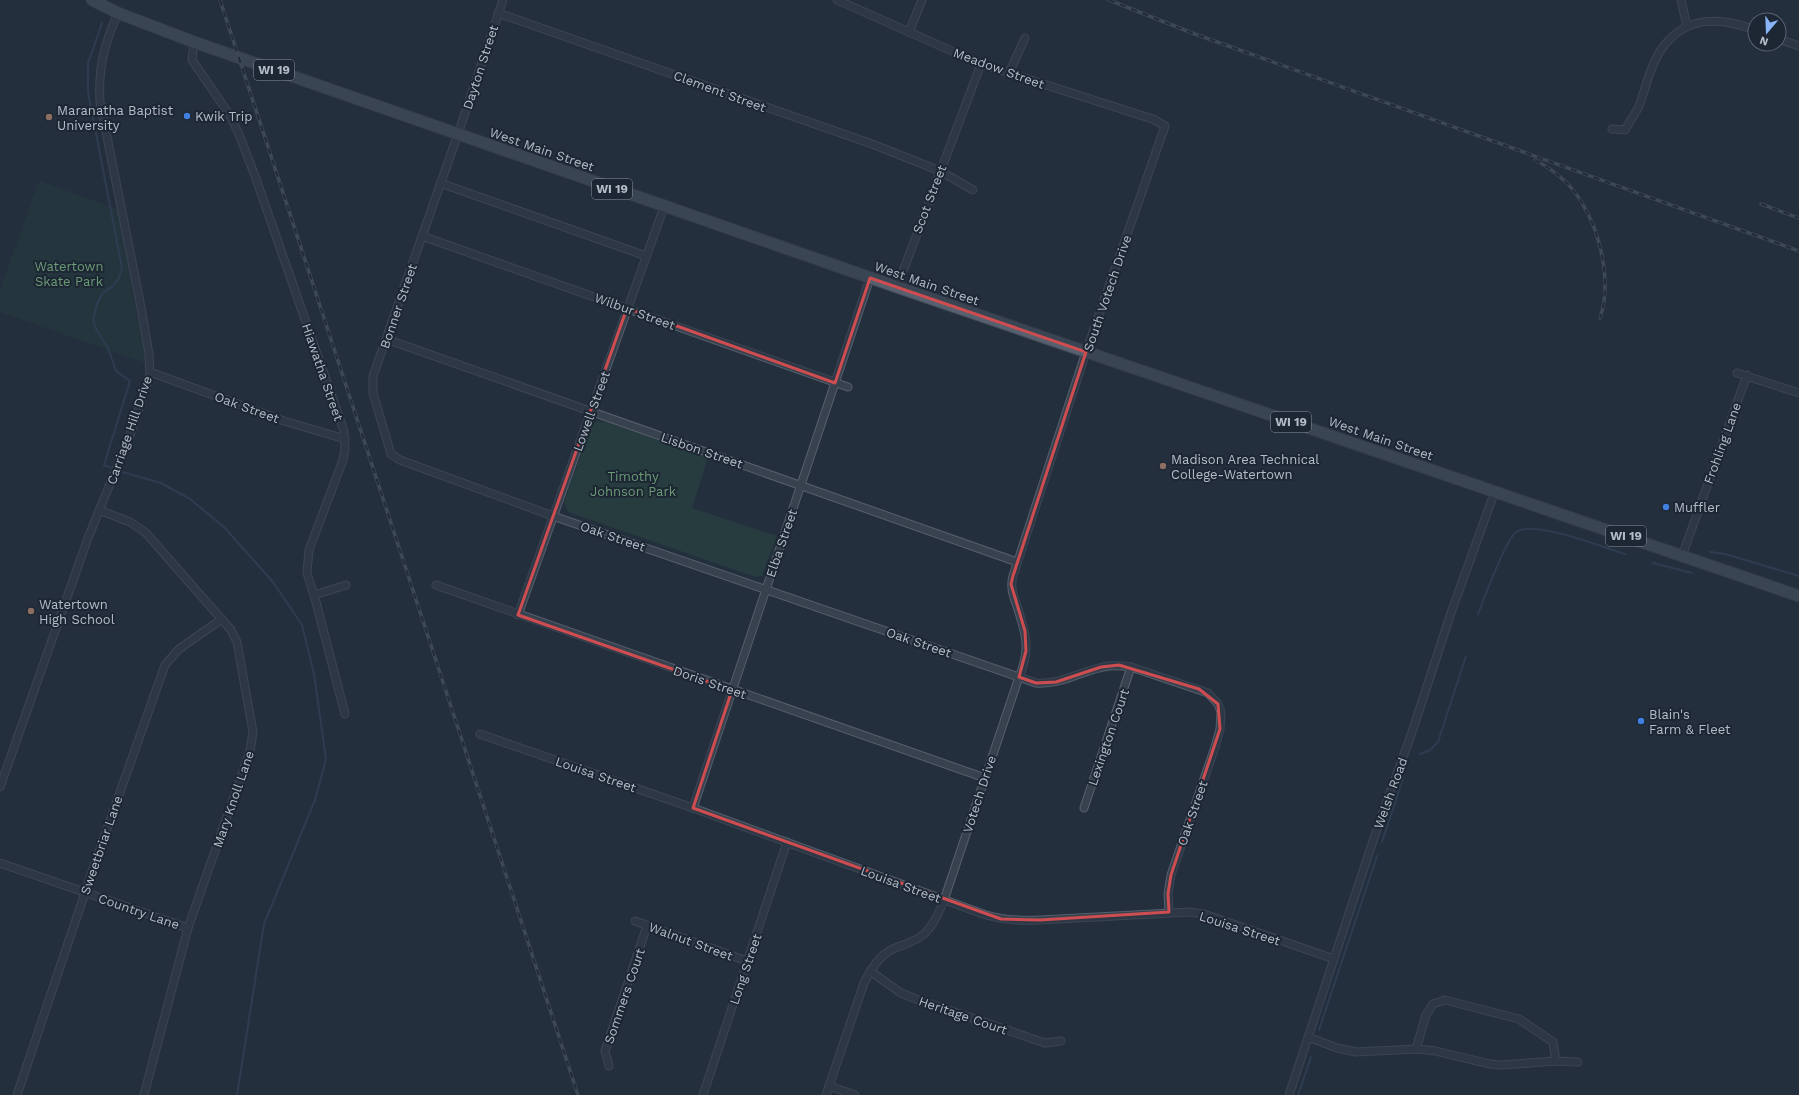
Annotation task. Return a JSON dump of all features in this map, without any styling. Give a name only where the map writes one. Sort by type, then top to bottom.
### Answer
[{"type":"main road","name":"West Main Street","points":[[92,0],[118,13],[194,42],[664,207],[1799,596]]},
{"type":"main road","name":"West Main Street","points":[[1757,581],[1799,590]]},
{"type":"street","name":"Dayton Street","points":[[458,134],[502,0]]},
{"type":"street","name":"Meadow Street","points":[[837,0],[981,64],[1153,119],[1165,126]]},
{"type":"street","points":[[909,32],[922,0]]},
{"type":"street","points":[[1681,0],[1687,26]]},
{"type":"street","name":"Carriage Hill Drive","points":[[0,786],[99,510],[131,432],[150,372],[149,354],[139,296],[100,102],[99,85],[102,56],[118,13]]},
{"type":"street","name":"Clement Street","points":[[498,13],[872,144],[940,170],[973,190]]},
{"type":"street","points":[[1612,129],[1625,130],[1638,108],[1654,63],[1663,47],[1676,33],[1687,26],[1710,20],[1721,21],[1747,28]]},
{"type":"street","points":[[1009,74],[1025,38]]},
{"type":"street","name":"Hiawatha Street","points":[[194,42],[192,60],[228,113],[240,137],[255,176],[337,408],[345,439],[343,460],[309,550],[307,573],[345,714]]},
{"type":"street","points":[[1787,42],[1799,46]]},
{"type":"street","name":"Scot Street","points":[[897,287],[981,64]]},
{"type":"street","name":"South Votech Drive","points":[[1051,461],[1086,352],[1165,126]]},
{"type":"street","name":"Bonner Street","points":[[415,465],[391,454],[373,393],[373,376],[458,134]]},
{"type":"street","points":[[440,183],[646,256]]},
{"type":"street","name":"Lowell Street","points":[[518,615],[664,207]]},
{"type":"street","name":"Wilbur Street","points":[[422,236],[848,387]]},
{"type":"street","name":"Elba Street","points":[[693,808],[870,278]]},
{"type":"street","name":"Lisbon Street","points":[[386,339],[1017,562]]},
{"type":"street","name":"Oak Street","points":[[150,372],[284,421],[345,439]]},
{"type":"street","points":[[1737,373],[1799,393]]},
{"type":"street","name":"Frohling Lane","points":[[1682,556],[1746,375]]},
{"type":"street","name":"Votech Drive","points":[[826,1095],[864,983],[870,971],[887,952],[923,935],[938,916],[944,900],[1024,664],[1027,641],[1011,584],[1051,461]]},
{"type":"street","name":"Oak Street","points":[[415,465],[553,516],[766,588],[1036,683],[1046,684],[1056,682],[1110,666],[1132,667],[1208,693],[1218,704],[1221,712],[1220,729],[1172,875],[1168,894],[1170,912]]},
{"type":"street","name":"Welsh Road","points":[[1289,1095],[1379,823],[1411,735],[1452,610],[1495,492]]},
{"type":"street","name":"Mary Knoll Lane","points":[[99,510],[130,522],[146,533],[231,630],[237,642],[253,732],[253,741],[188,928],[144,1095]]},
{"type":"street","points":[[314,595],[346,585]]},
{"type":"street","name":"Doris Street","points":[[436,585],[985,778]]},
{"type":"street","name":"Sweetbriar Lane","points":[[17,1095],[84,892],[165,665],[179,650],[222,619]]},
{"type":"street","name":"Lexington Court","points":[[1084,808],[1132,667]]},
{"type":"street","name":"Louisa Street","points":[[480,734],[693,808],[986,915],[1018,921],[1170,912],[1204,914],[1334,959]]},
{"type":"street","name":"Long Street","points":[[703,1095],[787,842]]},
{"type":"street","name":"Country Lane","points":[[0,863],[188,928]]},
{"type":"street","name":"Walnut Street","points":[[635,921],[747,961]]},
{"type":"street","name":"Sommers Court","points":[[609,1066],[605,1051],[647,926]]},
{"type":"street","name":"Heritage Court","points":[[870,971],[901,993],[916,999],[1045,1043],[1061,1041]]},
{"type":"street","points":[[1416,1049],[1426,1015],[1433,1004],[1445,1000],[1519,1019],[1554,1042],[1556,1061]]},
{"type":"street","points":[[1308,1037],[1337,1048],[1356,1052],[1416,1049],[1436,1051],[1490,1064],[1502,1065],[1556,1061],[1578,1062]]},
{"type":"street","points":[[829,1086],[855,1095]]},
{"type":"highlighted area","points":[[870,278],[1086,352],[1011,584],[1025,631],[1026,651],[1019,677],[1036,683],[1056,682],[1101,667],[1119,665],[1199,689],[1218,704],[1220,729],[1171,875],[1168,894],[1169,912],[1040,920],[1001,919],[693,808],[732,690],[518,615],[627,308],[835,383]]},
{"type":"green space","name":"Watertown Skate Park","points":[[39,181],[117,209],[146,363],[0,312],[0,290]]},
{"type":"green space","name":"Timothy Johnson Park","points":[[597,421],[607,422],[708,458],[692,508],[777,536],[762,576],[755,577],[568,512],[564,502],[591,426]]},
{"type":"waterway","points":[[102,23],[88,63],[88,92],[122,268],[119,278],[114,285],[102,294],[97,304],[93,320],[96,329],[108,348],[116,371],[130,381],[104,465],[110,467]]},
{"type":"waterway","points":[[122,472],[161,483],[190,499],[224,527],[273,582],[302,625],[314,674],[326,759],[315,800],[264,924],[237,1095]]},
{"type":"waterway","points":[[1478,614],[1506,547],[1515,533],[1524,529],[1552,531],[1625,554]]},
{"type":"waterway","points":[[1710,552],[1725,554],[1799,576]]},
{"type":"waterway","points":[[1653,563],[1692,573]]},
{"type":"waterway","points":[[1420,754],[1430,750],[1438,742],[1466,656]]},
{"type":"waterway","points":[[1382,842],[1403,778]]},
{"type":"waterway","points":[[1319,1030],[1377,856]]},
{"type":"waterway","points":[[1298,1095],[1311,1057]]},
{"type":"railway","points":[[220,0],[578,1095]]},
{"type":"railway","points":[[1109,0],[1192,33],[1799,251]]},
{"type":"railway","points":[[1535,160],[1549,168],[1573,190],[1589,215],[1595,229],[1603,259],[1605,274],[1605,290],[1600,318]]},
{"type":"railway","points":[[1761,204],[1799,218]]},
{"type":"place","name":"Kwik Trip","points":[[187,116]]},
{"type":"place","name":"Maranatha Baptist University","points":[[49,117]]},
{"type":"place","name":"Madison Area Technical College-Watertown","points":[[1163,466]]},
{"type":"place","name":"Muffler","points":[[1666,507]]},
{"type":"place","name":"Watertown High School","points":[[31,611]]},
{"type":"place","name":"Blain's Farm & Fleet","points":[[1641,721]]}]
